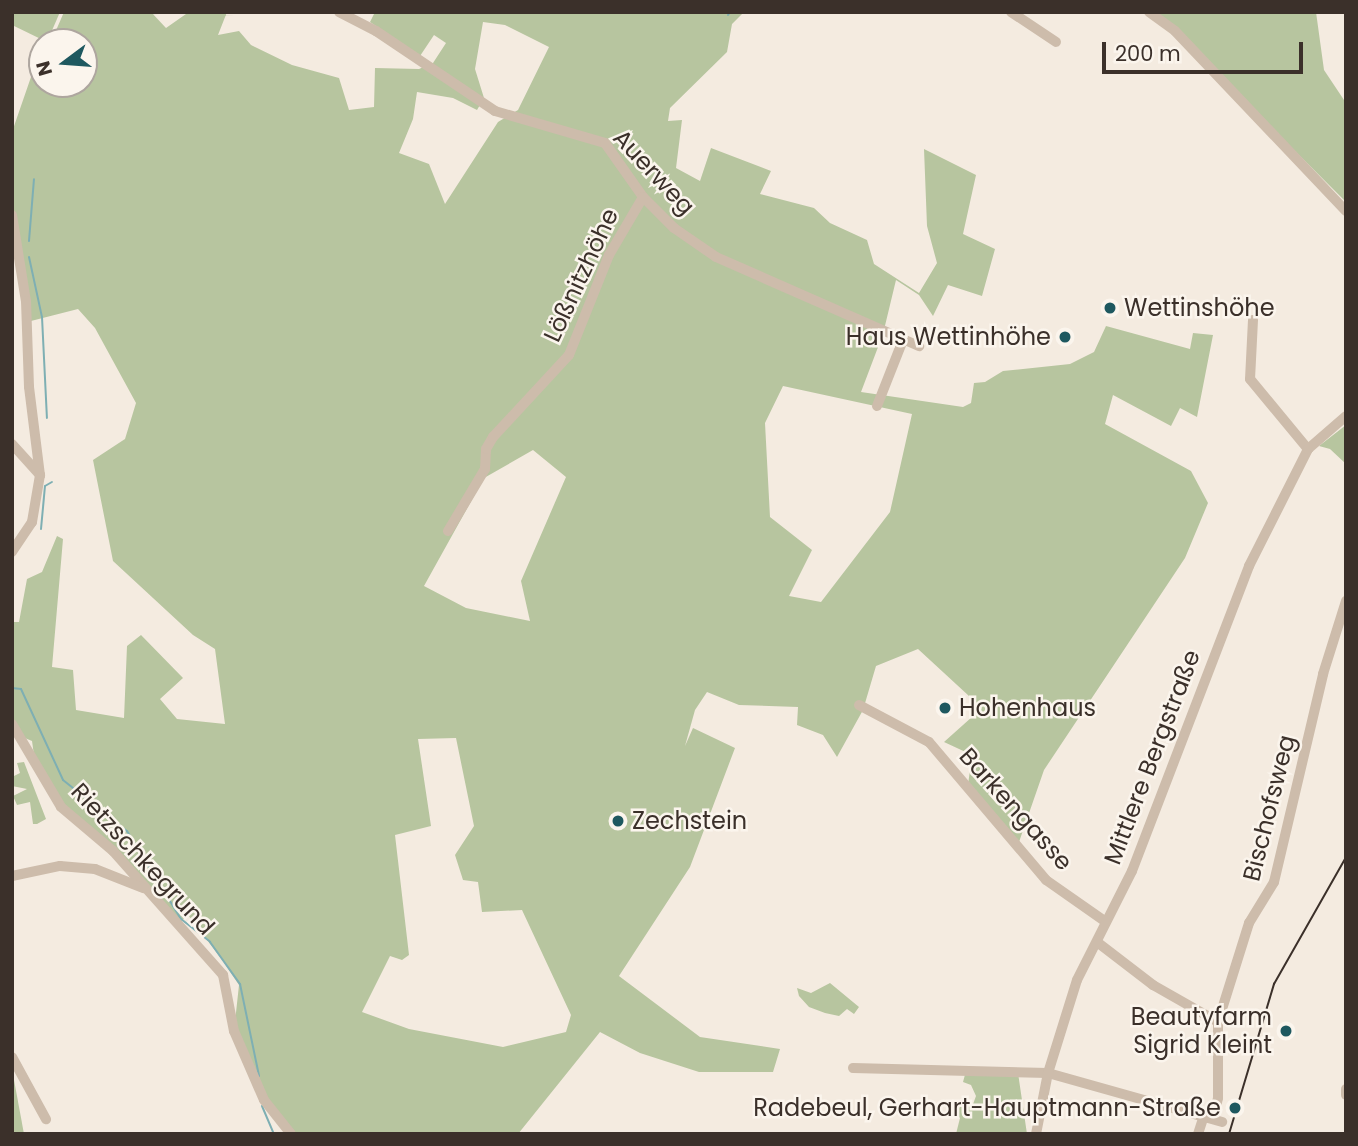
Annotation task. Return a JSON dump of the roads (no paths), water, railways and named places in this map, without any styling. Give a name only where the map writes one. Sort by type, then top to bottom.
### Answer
[{"type":"street","name":"Auerweg","points":[[339,12],[376,31],[495,111],[605,143],[643,197],[674,228],[716,257],[919,346]]},
{"type":"street","points":[[1012,12],[1056,42]]},
{"type":"street","points":[[1149,12],[1175,31],[1346,211]]},
{"type":"street","name":"Lößnitzhöhe","points":[[448,531],[485,469],[486,449],[494,437],[569,355],[608,255],[643,197]]},
{"type":"street","points":[[12,215],[26,302],[29,387],[40,475],[33,522],[12,552]]},
{"type":"street","points":[[1253,320],[1250,379],[1308,449]]},
{"type":"street","points":[[877,406],[903,340]]},
{"type":"street","name":"Mittlere Bergstraße","points":[[1036,1134],[1048,1073],[1077,980],[1134,866],[1250,566],[1308,449],[1346,416]]},
{"type":"street","points":[[12,444],[40,475]]},
{"type":"street","name":"Bischofsweg","points":[[1198,1134],[1203,1119],[1215,1112],[1218,1098],[1218,1022],[1249,923],[1274,882],[1323,674],[1344,620],[1346,601]]},
{"type":"street","name":"Barkengasse","points":[[859,705],[929,742],[1046,880],[1106,922]]},
{"type":"street","name":"Rietzschkegrund","points":[[12,724],[61,807],[113,851],[143,888],[223,975],[234,1031],[264,1100],[291,1134]]},
{"type":"street","points":[[12,876],[61,866],[95,869],[143,888]]},
{"type":"street","points":[[1097,942],[1153,985],[1218,1022]]},
{"type":"street","points":[[12,1057],[46,1119]]},
{"type":"street","points":[[853,1068],[1048,1073],[1128,1093],[1203,1119],[1222,1122]]},
{"type":"street","points":[[1346,1089],[1346,1095]]},
{"type":"waterway","points":[[29,241],[34,179]]},
{"type":"waterway","points":[[29,257],[42,317],[47,418]]},
{"type":"waterway","points":[[41,529],[45,486],[52,482]]},
{"type":"waterway","points":[[12,688],[21,689],[63,780],[127,831],[181,919],[210,942],[240,984],[259,1076]]},
{"type":"waterway","points":[[262,1106],[274,1134]]},
{"type":"tram line","points":[[1229,1134],[1274,984],[1346,857]]},
{"type":"place","name":"Wettinshöhe","points":[[1110,308]]},
{"type":"place","name":"Haus Wettinhöhe","points":[[1065,337]]},
{"type":"place","name":"Hohenhaus","points":[[945,708]]},
{"type":"place","name":"Zechstein","points":[[618,821]]},
{"type":"place","name":"Beautyfarm Sigrid Kleint","points":[[1286,1031]]},
{"type":"place","name":"Radebeul, Gerhart-Hauptmann-Straße","points":[[1235,1108]]}]
